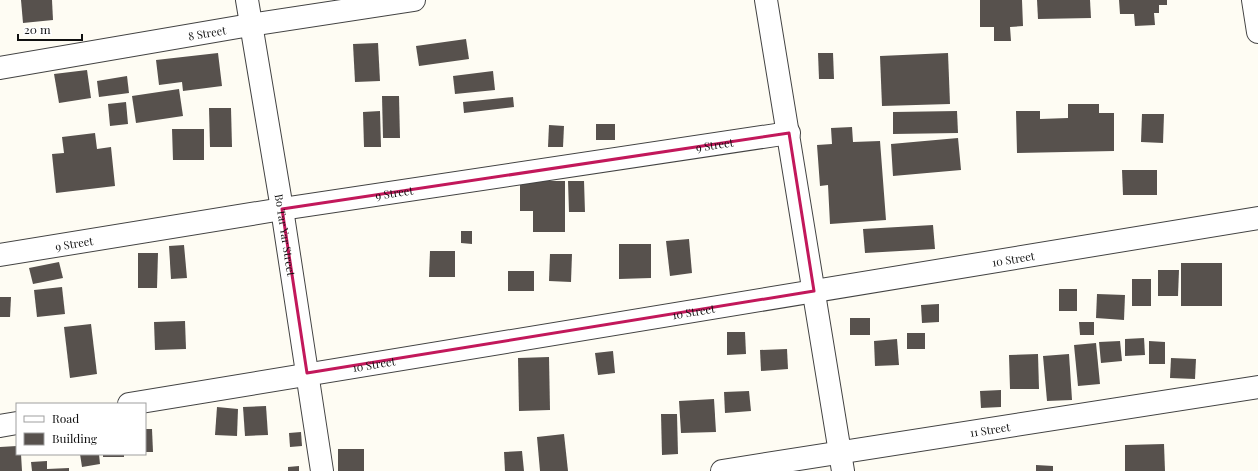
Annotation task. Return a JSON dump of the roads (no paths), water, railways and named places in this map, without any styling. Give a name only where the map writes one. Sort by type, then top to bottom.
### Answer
[{"type":"street","name":"Bo Tar Yar Street","points":[[247,0],[282,209],[322,471]]},
{"type":"street","name":"8 Street","points":[[0,68],[250,25],[414,0]]},
{"type":"street","points":[[766,0],[842,462]]},
{"type":"street","points":[[1253,0],[1258,32]]},
{"type":"street","name":"9 Street","points":[[0,255],[282,209],[789,133]]},
{"type":"street","name":"10 Street","points":[[135,403],[307,373],[1258,218]]},
{"type":"street","name":"11 Street","points":[[722,471],[842,462],[1258,387]]},
{"type":"street","points":[[0,426],[16,423]]}]
